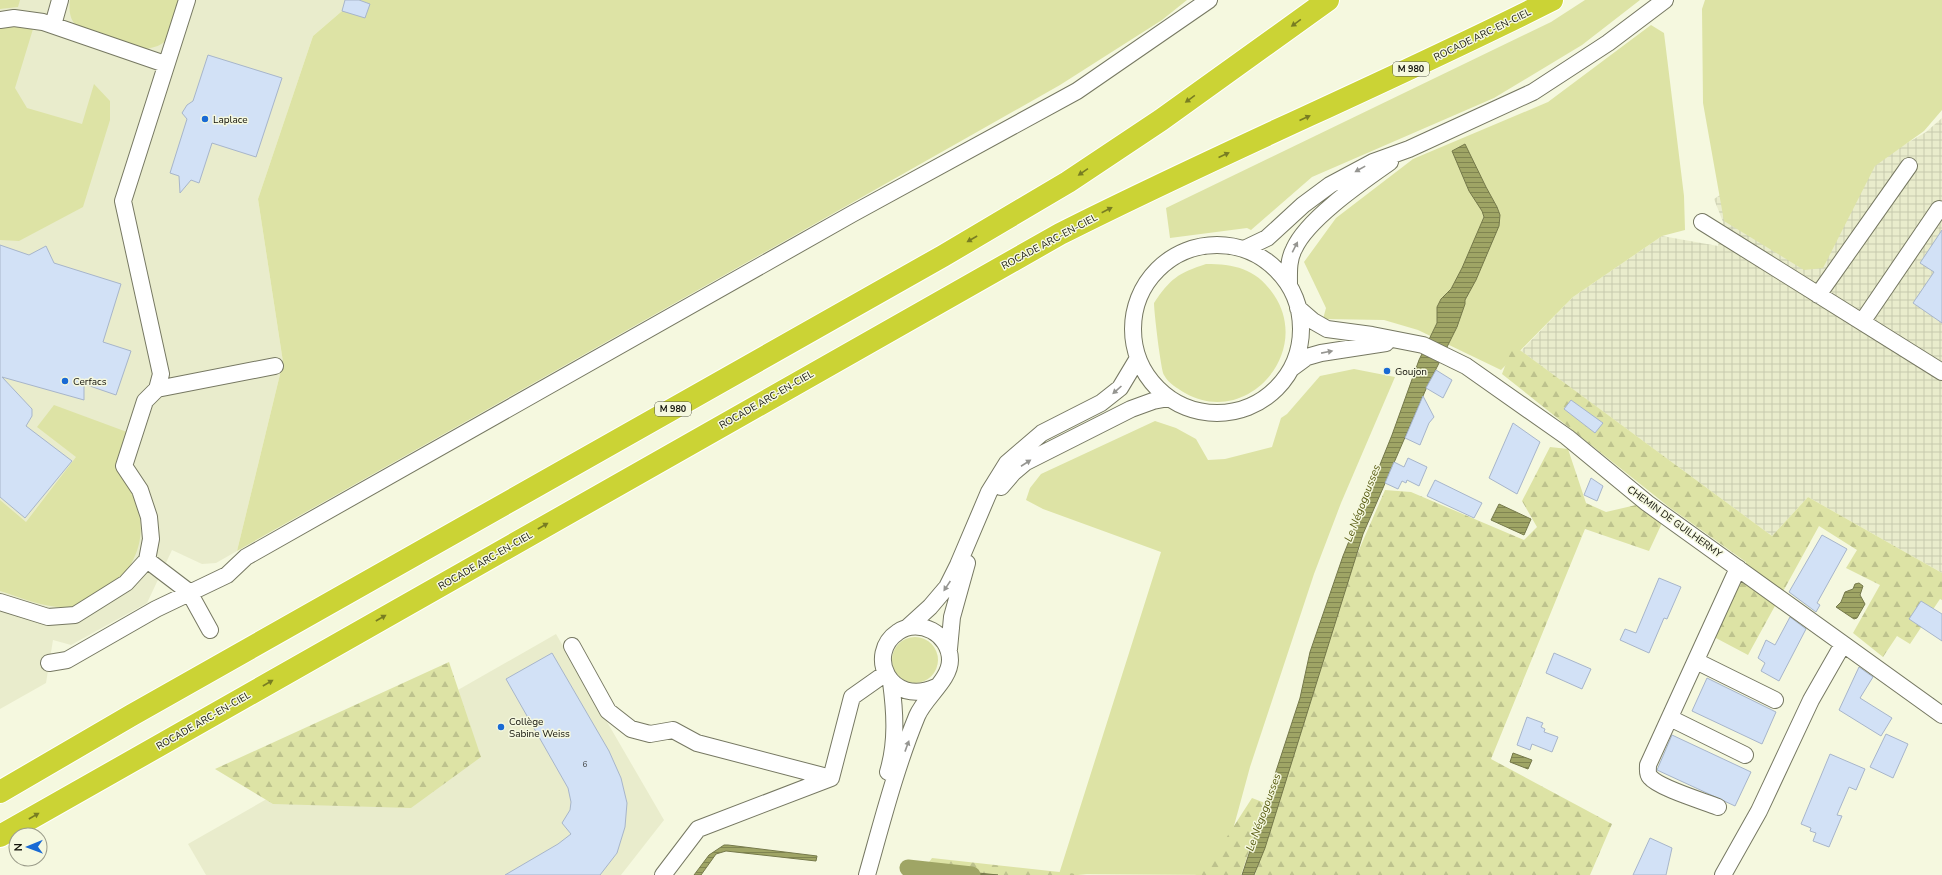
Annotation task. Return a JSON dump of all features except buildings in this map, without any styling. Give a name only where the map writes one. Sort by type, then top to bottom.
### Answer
[{"type":"highway","name":"M 980","points":[[0,792],[145,707],[943,256],[1068,182],[1161,120],[1328,0]]},
{"type":"highway","name":"ROCADE ARC-EN-CIEL","points":[[0,836],[1060,234],[1151,188],[1388,80],[1552,0]]},
{"type":"street","points":[[53,25],[60,0]]},
{"type":"street","points":[[157,390],[161,374],[123,201],[165,64],[187,0]]},
{"type":"street","points":[[49,663],[67,660],[156,609],[227,575],[246,557],[407,464],[852,214],[1077,91],[1209,0]]},
{"type":"street","points":[[1244,250],[1267,238],[1303,205],[1330,186],[1373,162],[1409,148],[1533,92],[1608,43],[1665,0]]},
{"type":"street","points":[[0,20],[14,18],[53,25],[165,64]]},
{"type":"street","points":[[1288,285],[1289,264],[1293,249],[1301,237],[1331,207],[1409,148]]},
{"type":"street","points":[[1818,295],[1909,166]]},
{"type":"street","points":[[1862,322],[1939,209]]},
{"type":"street","points":[[1702,222],[1942,372]]},
{"type":"street","points":[[1222,245],[1244,250],[1262,258],[1277,270],[1288,285],[1298,308],[1301,328],[1300,342],[1292,368],[1280,385],[1265,398],[1247,408],[1234,411],[1207,413],[1187,408],[1169,398],[1147,376],[1138,358],[1133,333],[1136,308],[1145,286],[1159,268],[1177,255],[1199,247],[1222,245]]},
{"type":"street","name":"CHEMIN DE GUILHERMY","points":[[1298,308],[1313,321],[1327,330],[1423,345],[1466,366],[1567,437],[1647,503],[1942,714]]},
{"type":"street","name":"CHEMIN DE GUILHERMY","points":[[1292,368],[1307,357],[1321,353],[1402,341]]},
{"type":"street","points":[[864,869],[892,759],[895,714],[889,678],[883,662],[884,650],[889,640],[898,632],[908,627],[930,607],[947,587],[958,565],[988,492],[1007,463],[1042,433],[1101,403],[1120,388],[1138,358]]},
{"type":"street","points":[[0,602],[48,617],[75,615],[126,583],[147,560],[151,539],[149,517],[140,490],[124,466],[145,400],[157,390],[275,366]]},
{"type":"street","points":[[864,869],[917,716],[922,706],[943,680],[948,670],[950,660],[949,649],[952,617],[966,566],[1000,489],[1012,473],[1026,462],[1131,409],[1153,401],[1169,398]]},
{"type":"street","points":[[147,560],[189,592],[210,630]]},
{"type":"street","points":[[1718,807],[1659,783],[1650,777],[1647,772],[1648,765],[1738,568]]},
{"type":"street","points":[[908,627],[921,626],[933,630],[942,638],[949,649]]},
{"type":"street","points":[[1723,875],[1736,849],[1759,811],[1811,700],[1843,644]]},
{"type":"street","points":[[572,646],[608,711],[631,729],[650,734],[673,730],[697,743],[831,778]]},
{"type":"street","points":[[1696,661],[1776,700]]},
{"type":"street","points":[[889,678],[901,690],[913,693],[925,692],[936,687]]},
{"type":"street","points":[[831,778],[852,697],[889,678]]},
{"type":"street","points":[[1670,718],[1746,755]]},
{"type":"street","points":[[663,875],[698,829],[831,778]]},
{"type":"shaded area","points":[[0,0],[345,0],[342,11],[313,36],[258,199],[283,362],[237,551],[216,563],[202,564],[172,550],[147,603],[71,645],[53,640],[46,683],[0,709]]},
{"type":"shaded area","points":[[1942,118],[1942,573],[1808,497],[1772,536],[1521,351],[1573,297],[1662,236],[1718,246],[1723,222],[1714,199],[1728,190],[1880,159],[1926,132]]},
{"type":"shaded area","name":"Collège Sabine Weiss","points":[[556,634],[664,820],[621,875],[206,875],[188,844]]},
{"type":"green space","points":[[0,0],[20,0],[18,7],[0,9]]},
{"type":"green space","points":[[70,0],[182,0],[172,33],[161,44],[143,49],[79,27],[75,24],[71,15]]},
{"type":"green space","points":[[345,0],[1187,0],[1162,20],[1060,85],[237,551],[283,362],[258,199],[313,36],[342,11]]},
{"type":"green space","points":[[1585,0],[1640,0],[1582,45],[1494,98],[1312,177],[1251,230],[1247,228],[1170,238],[1166,208],[1551,22]]},
{"type":"green space","points":[[1705,0],[1942,0],[1942,110],[1924,131],[1875,166],[1823,268],[1804,270],[1724,221],[1703,103],[1702,9]]},
{"type":"green space","points":[[4,23],[33,29],[15,88],[27,108],[82,124],[94,84],[110,101],[110,120],[83,207],[19,241],[0,240],[0,26]]},
{"type":"green space","points":[[1651,25],[1664,33],[1684,196],[1685,230],[1662,236],[1573,297],[1501,370],[1418,330],[1384,320],[1323,319],[1326,308],[1304,262],[1336,218],[1413,159],[1548,102]]},
{"type":"green space","points":[[1206,264],[1236,267],[1253,274],[1267,286],[1274,295],[1284,317],[1285,340],[1279,361],[1267,379],[1250,393],[1230,401],[1208,401],[1185,393],[1173,386],[1168,381],[1164,375],[1161,363],[1154,303],[1170,282],[1181,274]]},
{"type":"green space","points":[[1513,345],[1772,536],[1808,497],[1942,573],[1942,600],[1940,599],[1910,644],[1897,636],[1883,657],[1853,633],[1880,585],[1846,568],[1857,550],[1819,526],[1748,655],[1714,637],[1746,562],[1669,507],[1502,374]]},
{"type":"green space","points":[[1354,369],[1395,377],[1341,503],[1314,574],[1250,767],[1225,859],[1223,875],[1059,874],[1161,552],[1043,509],[1026,500],[1030,488],[1041,474],[1155,421],[1176,428],[1196,439],[1208,460],[1225,459],[1272,447],[1281,418],[1287,414],[1320,376]]},
{"type":"green space","points":[[54,405],[127,432],[116,469],[131,491],[136,503],[141,527],[137,552],[120,583],[114,588],[82,604],[67,607],[47,606],[0,591],[0,500],[26,522],[76,457],[37,427]]},
{"type":"green space","points":[[1550,447],[1568,449],[1586,503],[1606,512],[1636,505],[1662,523],[1649,551],[1585,529],[1491,759],[1612,824],[1590,875],[1255,875],[1352,566],[1385,490],[1411,492],[1524,540],[1537,527],[1522,501]]},
{"type":"green space","points":[[911,637],[919,637],[928,641],[934,647],[938,660],[934,673],[928,679],[919,683],[911,683],[902,679],[896,673],[892,664],[892,656],[896,647],[902,641]]},
{"type":"green space","points":[[449,662],[481,757],[411,808],[273,804],[215,769]]},
{"type":"green space","points":[[1252,798],[1265,803],[1241,875],[1195,875],[1208,866]]},
{"type":"green space","points":[[932,858],[1087,875],[920,875]]},
{"type":"water","name":"Le Négogousses","points":[[1465,144],[1497,207],[1500,215],[1499,226],[1476,280],[1465,300],[1457,327],[1426,389],[1363,534],[1265,848],[1254,875],[1242,875],[1300,698],[1310,652],[1343,556],[1392,435],[1419,360],[1437,323],[1437,307],[1441,299],[1451,289],[1462,268],[1484,217],[1482,211],[1469,191],[1452,151]]},
{"type":"water","points":[[1499,504],[1531,519],[1524,535],[1491,520]]},
{"type":"water","points":[[1859,583],[1863,586],[1860,595],[1865,604],[1857,618],[1854,619],[1836,607],[1841,602],[1845,592],[1853,589],[1855,584]]},
{"type":"water","points":[[1513,753],[1532,760],[1528,769],[1510,762]]},
{"type":"water","points":[[724,845],[817,856],[816,861],[726,851],[716,854],[701,875],[694,875],[709,855]]},
{"type":"water","points":[[909,866],[998,875],[907,871]]},
{"type":"waterway","points":[[908,868],[972,875]]},
{"type":"place","name":"Laplace","points":[[205,119]]},
{"type":"place","name":"Goujon","points":[[1387,371]]},
{"type":"place","name":"Cerfacs","points":[[65,381]]},
{"type":"place","name":"Collège Sabine Weiss","points":[[501,727]]}]
